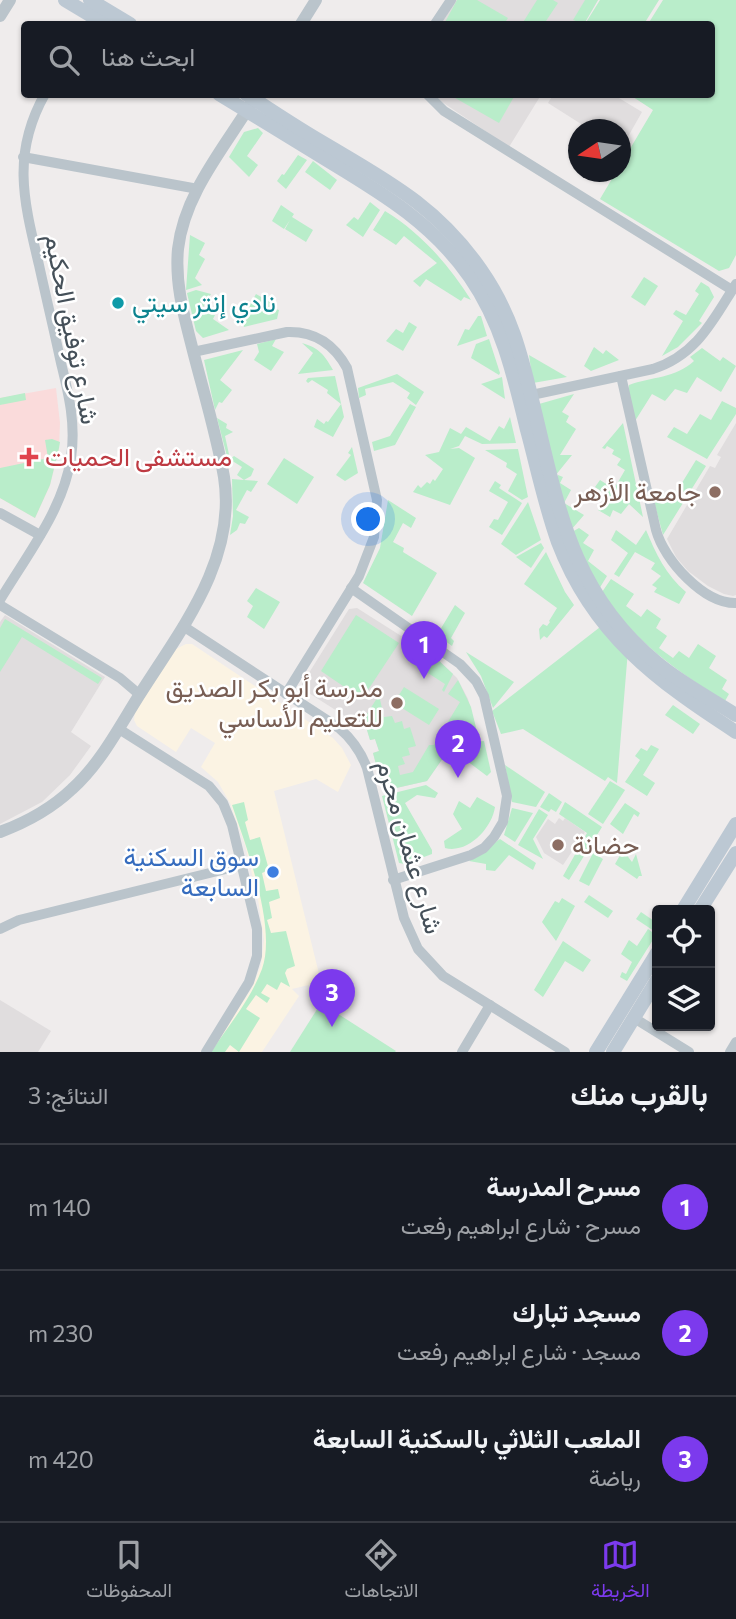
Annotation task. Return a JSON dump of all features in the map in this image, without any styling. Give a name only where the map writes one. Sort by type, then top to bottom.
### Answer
[{"type":"main road","points":[[65,0],[122,21]]},
{"type":"main road","points":[[251,100],[351,166],[416,218],[461,264],[496,323],[525,396],[564,528],[594,593],[616,622],[649,656],[736,715]]},
{"type":"main road","points":[[525,396],[553,528],[569,568],[583,593],[619,641],[648,670],[681,696],[736,732]]},
{"type":"main road","points":[[686,905],[736,824]]},
{"type":"main road","points":[[703,905],[736,853]]},
{"type":"main road","points":[[596,1052],[652,961]]},
{"type":"main road","points":[[613,1052],[652,988]]},
{"type":"street","points":[[0,16],[10,0]]},
{"type":"street","points":[[302,21],[316,0]]},
{"type":"street","points":[[437,21],[451,0]]},
{"type":"street","name":"شارع توفيق الحكيم","points":[[0,602],[56,508],[67,478],[71,456],[73,421],[25,205],[22,174],[29,129],[43,98]]},
{"type":"street","points":[[431,98],[444,111],[734,287],[708,330],[688,352],[663,366],[525,396]]},
{"type":"street","points":[[0,832],[36,816],[72,790],[94,766],[203,593],[214,568],[225,509],[223,477],[180,298],[178,263],[183,224],[198,189],[251,100]]},
{"type":"street","points":[[23,157],[198,189]]},
{"type":"street","points":[[193,352],[294,332],[322,339],[334,348],[347,368],[377,500],[376,525],[364,567],[286,694]]},
{"type":"street","points":[[621,376],[656,530],[664,551],[680,573],[716,599],[736,603]]},
{"type":"street","points":[[0,513],[40,535]]},
{"type":"street","points":[[351,588],[460,664],[476,681],[484,696],[507,796],[503,822],[484,848],[471,855],[393,880]]},
{"type":"street","points":[[0,602],[120,678],[139,695]]},
{"type":"street","name":"شارع عثمان محرم","points":[[183,626],[339,728],[360,752],[367,768],[407,929],[423,957],[443,976],[565,1052]]},
{"type":"street","points":[[118,729],[203,781],[214,791],[229,817],[242,864],[257,929],[257,956],[249,982],[206,1052]]},
{"type":"street","points":[[0,929],[19,920],[242,864]]},
{"type":"street","points":[[462,1052],[490,1005]]},
{"type":"street","points":[[634,1018],[689,1052]]},
{"type":"street","points":[[730,1052],[736,1042]]},
{"type":"shaded area","points":[[454,0],[598,0],[586,21],[442,21]]},
{"type":"shaded area","points":[[438,98],[539,98],[509,147]]},
{"type":"shaded area","points":[[551,98],[619,98],[642,112],[631,131],[631,119],[573,119],[548,103]]},
{"type":"shaded area","name":"مستشفى الحميات","points":[[56,388],[60,423],[59,448],[50,485],[35,518],[0,498],[0,398]]},
{"type":"shaded area","name":"جامعة الأزهر","points":[[736,423],[736,595],[733,596],[708,586],[688,571],[676,557],[667,539],[710,466],[715,468],[721,457],[717,455]]},
{"type":"shaded area","name":"مدرسة أبو بكر الصديق للتعليم الأساسي","points":[[357,608],[436,658],[457,678],[468,699],[478,736],[457,738],[427,781],[383,791],[373,753],[379,751],[375,739],[370,740],[367,730],[304,690],[302,684],[349,609]]},
{"type":"shaded area","points":[[5,615],[105,677],[71,732],[91,746],[70,775],[42,802],[0,824],[0,622]]},
{"type":"shaded area","name":"سوق السكنية السابعة","points":[[192,644],[333,738],[351,765],[338,792],[316,779],[274,791],[321,982],[292,989],[299,996],[262,1052],[210,1052],[252,988],[261,965],[264,940],[258,899],[245,845],[230,803],[218,782],[201,767],[215,743],[191,728],[176,752],[137,726],[134,720],[135,712],[176,649]]},
{"type":"shaded area","name":"حضانة","points":[[559,818],[563,821],[565,818],[585,832],[563,865],[544,853],[536,837],[548,819],[555,824]]},
{"type":"shaded area","points":[[0,1000],[51,1031],[38,1052],[0,1052]]},
{"type":"green space","points":[[457,0],[477,0],[508,18],[506,21],[446,21]]},
{"type":"green space","points":[[537,0],[553,0],[558,3],[546,21],[524,21]]},
{"type":"green space","points":[[585,0],[598,0],[586,21],[573,20]]},
{"type":"green space","points":[[600,0],[659,0],[646,21],[587,21]]},
{"type":"green space","points":[[663,0],[736,0],[736,255],[729,268],[719,271],[600,199],[610,182],[631,182],[631,147],[653,110],[635,98],[715,98],[715,21],[650,21]]},
{"type":"green space","points":[[455,98],[513,98],[499,123]]},
{"type":"green space","points":[[258,128],[263,133],[247,156],[258,165],[249,177],[229,157],[244,132]]},
{"type":"green space","points":[[298,155],[307,160],[286,189],[277,181]]},
{"type":"green space","points":[[313,161],[337,180],[330,190],[305,172]]},
{"type":"green space","points":[[370,202],[380,210],[363,237],[346,225],[354,217],[358,220]]},
{"type":"green space","points":[[281,205],[294,214],[292,217],[313,230],[306,242],[285,229],[290,220],[284,229],[272,221]]},
{"type":"green space","points":[[385,211],[433,250],[471,300],[464,297],[461,301],[426,279],[420,287],[413,281],[437,263],[404,236],[396,245],[373,230]]},
{"type":"green space","points":[[190,235],[205,243],[199,255],[205,259],[195,278],[202,285],[186,290]]},
{"type":"green space","points":[[644,277],[658,286],[645,306],[631,297]]},
{"type":"green space","points":[[701,282],[709,287],[714,297],[699,321],[702,323],[678,347],[662,356],[683,321],[673,314],[676,310],[686,315],[699,294],[695,291]]},
{"type":"green space","points":[[196,290],[211,294],[202,309],[215,315],[213,319],[229,330],[203,338],[196,331],[187,293]]},
{"type":"green space","points":[[256,294],[270,302],[269,307],[279,310],[277,319],[244,327],[242,319]]},
{"type":"green space","points":[[478,316],[481,316],[487,336],[457,346],[465,329],[469,330]]},
{"type":"green space","points":[[409,322],[417,327],[403,351],[386,341],[396,329],[403,333]]},
{"type":"green space","points":[[276,339],[272,346],[284,352],[271,371],[254,360],[259,352],[257,344]]},
{"type":"green space","points":[[489,339],[499,375],[471,358],[476,344]]},
{"type":"green space","points":[[302,343],[320,352],[333,370],[298,374],[313,353]]},
{"type":"green space","points":[[594,347],[603,354],[606,350],[619,360],[591,371],[584,366]]},
{"type":"green space","points":[[702,348],[720,361],[723,357],[736,366],[721,392],[697,377],[687,393],[675,389],[665,401],[652,394],[635,421],[629,385],[687,367],[694,361],[690,357]]},
{"type":"green space","points":[[243,350],[220,380],[232,390],[222,403],[219,402],[215,410],[204,360]]},
{"type":"green space","points":[[529,355],[567,377],[533,383]]},
{"type":"green space","points":[[397,374],[424,392],[416,405],[407,398],[410,393],[393,382],[365,389],[366,395],[359,398],[358,388]]},
{"type":"green space","points":[[335,376],[344,417],[333,437],[314,427],[317,419],[324,424],[328,422],[341,404],[327,393],[328,390],[312,380],[308,383],[306,381],[308,378]]},
{"type":"green space","points":[[502,377],[505,399],[481,384]]},
{"type":"green space","points":[[25,393],[26,400],[0,405],[0,398]]},
{"type":"green space","points":[[574,394],[562,412],[569,416],[566,422],[576,429],[560,455],[572,455],[555,476],[539,404]]},
{"type":"green space","points":[[722,401],[736,408],[736,414],[707,459],[667,437],[674,427],[687,434],[700,414],[711,420]]},
{"type":"green space","points":[[410,404],[416,407],[395,445],[374,451],[372,442],[390,436]]},
{"type":"green space","points":[[510,417],[516,443],[482,444],[465,436],[459,446],[450,449],[459,448],[475,458],[450,505],[413,492],[418,485],[421,488],[427,482],[430,484],[433,479],[435,481],[443,469],[425,455],[439,452],[450,428],[461,434],[466,427],[490,441],[499,426],[504,429]]},
{"type":"green space","points":[[217,418],[233,432],[225,436],[230,459],[234,456],[254,469],[251,476],[244,480],[237,475],[242,467],[234,462],[229,464]]},
{"type":"green space","points":[[623,423],[643,517],[629,504],[621,514],[613,510],[610,517],[598,510],[610,497],[595,487],[600,480],[614,489],[625,470],[617,465],[621,459],[612,454],[614,450],[607,446],[602,448]]},
{"type":"green space","points":[[45,440],[60,442],[59,448],[50,485],[35,518],[0,498],[0,468],[48,458]]},
{"type":"green space","points":[[352,447],[358,473],[345,481],[336,475],[351,455],[348,453]]},
{"type":"green space","points":[[518,449],[528,497],[522,500],[508,491],[517,474],[506,467],[507,463],[485,450]]},
{"type":"green space","points":[[284,458],[314,477],[297,504],[267,484]]},
{"type":"green space","points":[[696,460],[706,466],[663,535],[653,498],[677,491]]},
{"type":"green space","points":[[558,475],[563,477],[560,483],[571,490],[564,503],[584,515],[571,530],[555,480]]},
{"type":"green space","points":[[232,479],[258,481],[251,492],[247,490],[236,510],[249,517],[245,524],[240,523],[237,530],[230,535],[233,516]]},
{"type":"green space","points":[[495,481],[501,485],[499,488],[522,503],[502,535],[489,527],[494,519],[498,520],[508,502],[489,491]]},
{"type":"green space","points":[[545,492],[628,650],[617,783],[608,777],[605,781],[523,729],[501,734],[492,711],[604,624]]},
{"type":"green space","points":[[388,500],[416,518],[411,528],[403,523],[393,542],[404,548],[403,552],[437,573],[412,616],[363,583],[380,548]]},
{"type":"green space","points":[[528,502],[541,540],[516,555],[501,544]]},
{"type":"green space","points":[[579,528],[589,535],[583,543],[594,550],[588,561],[607,576],[599,589],[570,533]]},
{"type":"green space","points":[[616,530],[636,545],[646,530],[662,564],[686,592],[679,604],[654,592],[657,588],[652,585],[661,576],[651,569],[655,563],[635,552],[619,577],[614,574],[628,553],[611,540]]},
{"type":"green space","points":[[541,543],[544,548],[531,568],[516,557]]},
{"type":"green space","points":[[546,552],[574,605],[547,638],[544,636],[540,640],[539,629],[543,624],[547,626],[557,608],[524,584]]},
{"type":"green space","points":[[611,579],[634,594],[626,606],[641,617],[647,609],[661,619],[656,628],[667,636],[659,648],[673,658],[679,651],[689,658],[698,644],[716,656],[709,668],[727,680],[722,689],[729,694],[725,701],[657,654],[627,625],[602,592]]},
{"type":"green space","points":[[256,588],[280,602],[264,629],[247,617],[253,606],[247,601]]},
{"type":"green space","points":[[455,605],[465,613],[451,638],[454,641],[452,646],[437,635]]},
{"type":"green space","points":[[356,615],[399,643],[362,699],[321,671]]},
{"type":"green space","points":[[5,619],[102,678],[98,684],[22,637],[0,672],[0,628]]},
{"type":"green space","points":[[407,640],[436,658],[453,674],[444,692],[442,690],[445,684],[406,659]]},
{"type":"green space","points":[[466,652],[514,682],[493,708],[481,676]]},
{"type":"green space","points":[[458,680],[471,707],[478,736],[457,738],[427,781],[383,791],[373,753],[379,751],[375,739],[370,740],[367,730],[360,725],[379,695],[384,717],[392,716],[395,723],[402,721],[404,729],[410,727],[416,746],[408,748],[410,755],[402,757],[405,764],[398,766],[400,775],[413,772],[429,745],[434,745],[460,702],[448,694]]},
{"type":"green space","points":[[404,687],[439,709],[429,725],[394,703]]},
{"type":"green space","points":[[673,705],[700,724],[693,734],[665,715]]},
{"type":"green space","points":[[484,741],[491,772],[487,776],[455,752],[461,743]]},
{"type":"green space","points":[[651,745],[659,749],[643,775],[655,783],[647,796],[625,782],[640,760],[635,756],[641,748],[647,751]]},
{"type":"green space","points":[[505,765],[545,792],[536,807],[512,802]]},
{"type":"green space","points":[[610,781],[625,790],[603,824],[588,814]]},
{"type":"green space","points":[[426,785],[438,793],[435,798],[417,795],[405,803],[432,854],[405,864],[399,863],[382,796]]},
{"type":"green space","points":[[549,793],[562,802],[556,812],[540,807]]},
{"type":"green space","points":[[477,797],[495,807],[484,831],[478,838],[462,847],[445,848],[444,841],[462,829],[453,814],[459,801],[470,808]]},
{"type":"green space","points":[[244,802],[248,820],[245,822],[250,840],[260,837],[269,870],[262,873],[266,891],[278,889],[280,898],[269,902],[272,918],[267,920],[271,933],[286,931],[295,966],[287,969],[285,973],[290,987],[281,982],[277,990],[267,984],[261,993],[270,998],[267,1003],[256,995],[246,1009],[260,1018],[239,1052],[230,1045],[225,1052],[211,1052],[252,991],[266,952],[266,931],[258,887],[232,805]]},
{"type":"green space","points":[[565,802],[602,827],[569,880],[563,876],[587,833],[559,814]]},
{"type":"green space","points":[[625,803],[640,813],[638,817],[634,814],[623,834],[610,824]]},
{"type":"green space","points":[[512,808],[533,813],[515,842],[504,835]]},
{"type":"green space","points":[[539,809],[548,815],[533,839],[543,859],[518,845]]},
{"type":"green space","points":[[500,839],[536,863],[533,870],[509,855],[495,871],[486,870],[486,864],[469,861]]},
{"type":"green space","points":[[623,850],[632,862],[636,854],[642,876],[637,879],[615,864]]},
{"type":"green space","points":[[593,853],[603,859],[589,886],[579,881]]},
{"type":"green space","points":[[589,895],[613,911],[608,918],[584,902]]},
{"type":"green space","points":[[562,898],[575,906],[556,941],[542,922],[555,901],[559,903]]},
{"type":"green space","points":[[641,912],[652,920],[652,930],[636,919]]},
{"type":"green space","points":[[648,929],[652,932],[652,941],[627,981],[620,977],[622,972],[626,974],[632,962],[621,954],[629,940],[637,946]]},
{"type":"green space","points":[[563,941],[591,960],[583,972],[565,961],[543,997],[534,990]]},
{"type":"green space","points":[[321,1003],[396,1051],[290,1052]]},
{"type":"place","name":"نادي إنتر سيتي","points":[[118,303]]},
{"type":"place","name":"مستشفى الحميات","points":[[29,457]]},
{"type":"place","name":"جامعة الأزهر","points":[[715,492]]},
{"type":"place","name":"مسرح المدرسة","points":[[424,679]]},
{"type":"place","name":"مدرسة أبو بكر الصديق للتعليم الأساسي","points":[[397,703]]},
{"type":"place","name":"مسجد تبارك","points":[[458,778]]},
{"type":"place","name":"حضانة","points":[[558,845]]},
{"type":"place","name":"سوق السكنية السابعة","points":[[273,872]]},
{"type":"place","name":"الملعب الثلاثي بالسكنية السابعة","points":[[332,1027]]}]
